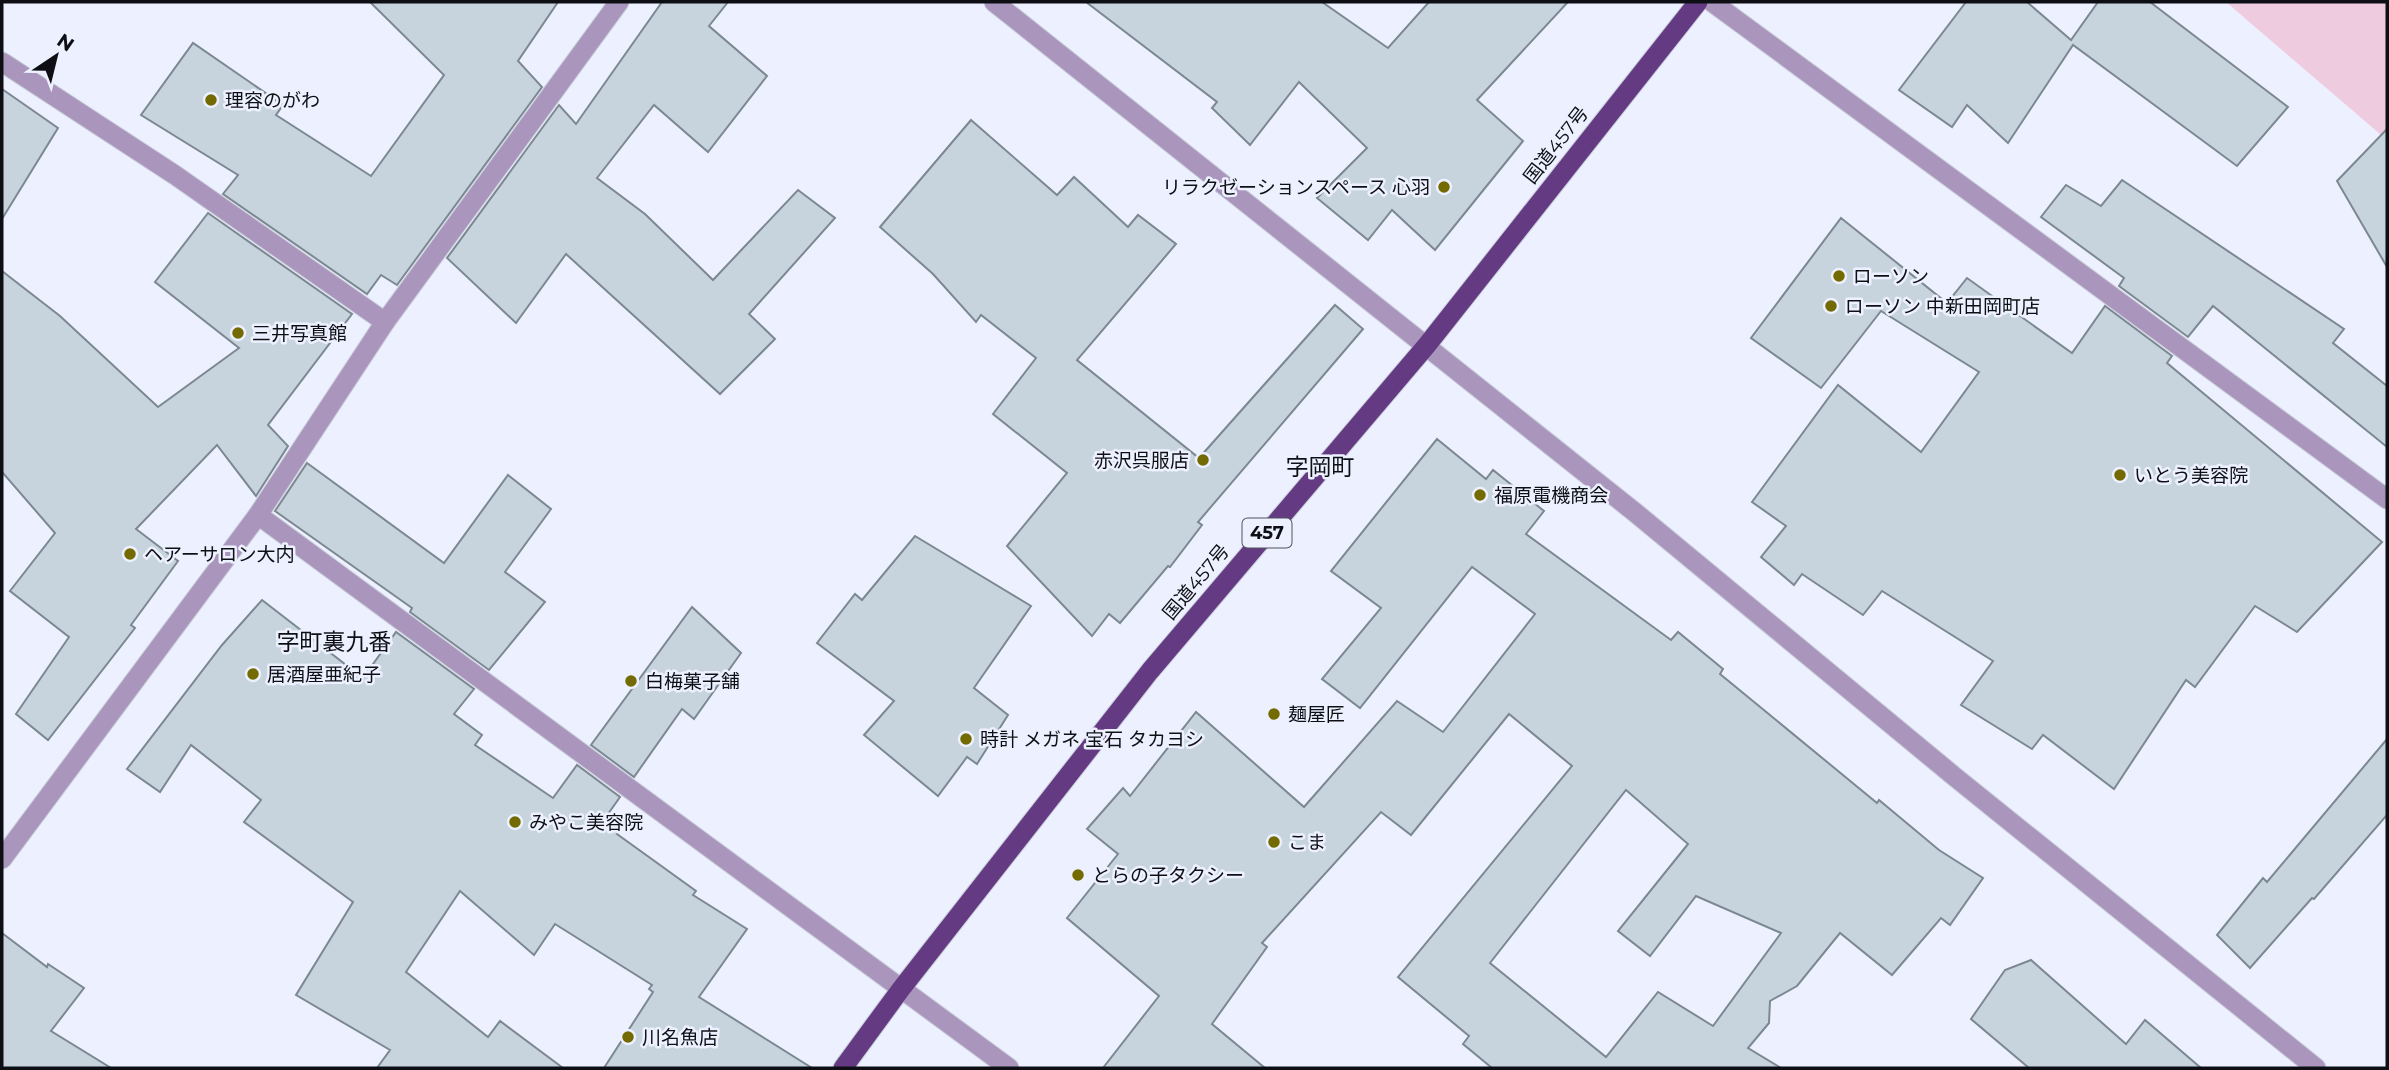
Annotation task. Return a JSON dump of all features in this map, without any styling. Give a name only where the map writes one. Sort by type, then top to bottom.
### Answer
[{"type":"highway","name":"国道457号","points":[[843,1068],[901,989],[1150,671],[1427,345],[1698,2]]},
{"type":"street","points":[[2,859],[258,515],[385,322],[620,2]]},
{"type":"street","points":[[994,2],[1637,514],[1966,786],[2316,1068]]},
{"type":"street","points":[[1712,2],[2387,499]]},
{"type":"street","points":[[2,62],[175,175],[385,322]]},
{"type":"street","points":[[258,515],[1009,1068]]},
{"type":"shaded area","points":[[2226,2],[2387,2],[2387,140]]},
{"type":"building","points":[[370,2],[558,2],[518,61],[542,87],[397,285],[381,275],[367,294],[223,194],[238,175],[141,115],[193,43],[283,105],[276,115],[371,176],[444,75]]},
{"type":"building","points":[[662,2],[728,2],[709,26],[767,76],[708,152],[654,105],[597,178],[645,214],[713,280],[798,190],[835,218],[749,314],[775,339],[720,394],[566,254],[516,323],[447,258],[559,105],[576,124]]},
{"type":"building","points":[[1086,2],[1322,2],[1388,48],[1429,2],[1568,2],[1477,100],[1523,141],[1435,250],[1392,210],[1368,240],[1317,198],[1367,148],[1299,82],[1250,145],[1212,108],[1217,102]]},
{"type":"building","points":[[1966,2],[2027,2],[2071,40],[2098,2],[2150,2],[2288,107],[2237,166],[2073,45],[2008,143],[1967,105],[1952,127],[1899,90]]},
{"type":"building","points":[[2,89],[58,128],[2,219]]},
{"type":"building","points":[[971,120],[1057,195],[1074,177],[1128,227],[1138,215],[1176,244],[1077,360],[1199,458],[1335,305],[1363,329],[1198,522],[1202,525],[1170,567],[1168,566],[1120,623],[1109,614],[1092,636],[1007,546],[1067,473],[993,414],[1036,358],[981,315],[976,322],[933,274],[880,227]]},
{"type":"building","points":[[2387,129],[2387,267],[2337,181]]},
{"type":"building","points":[[2122,180],[2344,329],[2333,343],[2387,386],[2387,447],[2213,306],[2188,337],[2119,286],[2124,278],[2041,217],[2066,185],[2101,206]]},
{"type":"building","points":[[208,213],[352,314],[268,425],[288,446],[256,496],[217,445],[136,529],[178,561],[131,625],[135,628],[48,740],[16,714],[69,637],[10,591],[55,533],[2,472],[2,271],[60,316],[158,407],[239,348],[155,282]]},
{"type":"building","points":[[1841,218],[1947,303],[1967,278],[2072,353],[2105,306],[2172,356],[2167,363],[2382,542],[2297,632],[2255,606],[2195,687],[2186,680],[2114,789],[2043,735],[2032,749],[1961,705],[1993,661],[1882,591],[1863,615],[1802,574],[1794,585],[1761,557],[1786,526],[1752,502],[1838,385],[1921,452],[1979,372],[1881,311],[1821,388],[1751,338]]},
{"type":"building","points":[[1437,439],[1486,479],[1493,470],[1544,511],[1526,534],[1671,640],[1678,632],[1723,669],[1720,674],[1877,803],[1879,800],[1939,850],[1983,878],[1950,925],[1941,918],[1892,975],[1840,933],[1797,986],[1770,1001],[1769,1023],[1748,1048],[1781,1068],[1492,1068],[1463,1044],[1469,1036],[1398,977],[1572,766],[1509,714],[1411,835],[1381,812],[1262,943],[1267,947],[1212,1024],[1265,1068],[1103,1068],[1159,996],[1067,918],[1118,854],[1087,829],[1123,788],[1130,796],[1196,712],[1304,807],[1397,701],[1443,732],[1535,614],[1472,567],[1360,708],[1322,679],[1381,608],[1331,571]],"holes":[[[1626,790],[1688,844],[1618,931],[1650,956],[1696,896],[1781,933],[1713,1026],[1658,992],[1606,1057],[1490,963]]]},
{"type":"building","points":[[307,463],[444,563],[508,475],[551,509],[505,572],[545,602],[489,670],[410,612],[412,608],[275,511]]},
{"type":"building","points":[[915,536],[1031,606],[974,688],[1008,715],[977,764],[967,757],[938,796],[864,735],[894,701],[817,643],[855,594],[862,600]]},
{"type":"building","points":[[262,600],[363,678],[396,632],[474,689],[454,714],[482,735],[475,745],[553,798],[577,765],[620,797],[608,814],[623,825],[617,834],[696,891],[693,895],[747,929],[699,997],[812,1068],[604,1068],[653,992],[649,989],[652,985],[555,924],[534,955],[460,891],[406,972],[488,1037],[500,1021],[563,1068],[377,1068],[390,1050],[296,995],[353,902],[244,822],[261,800],[191,745],[160,792],[127,769],[222,645]]},
{"type":"building","points":[[692,607],[741,653],[694,719],[682,709],[634,777],[591,745]]},
{"type":"building","points":[[2387,739],[2387,815],[2250,968],[2217,935],[2263,878],[2267,882]]},
{"type":"building","points":[[2,933],[47,967],[48,964],[84,988],[51,1031],[111,1068],[2,1068]]},
{"type":"building","points":[[2031,960],[2126,1044],[2145,1020],[2201,1068],[2029,1068],[1971,1019],[2005,970]]},
{"type":"place","name":"理容のがわ","points":[[211,100]]},
{"type":"place","name":"リラクゼーションスペース 心羽","points":[[1444,187]]},
{"type":"place","name":"ローソン","points":[[1839,276]]},
{"type":"place","name":"ローソン 中新田岡町店","points":[[1831,306]]},
{"type":"place","name":"三井写真館","points":[[238,333]]},
{"type":"place","name":"赤沢呉服店","points":[[1203,460]]},
{"type":"place","name":"いとう美容院","points":[[2120,475]]},
{"type":"place","name":"福原電機商会","points":[[1480,495]]},
{"type":"place","name":"ヘアーサロン大内","points":[[130,554]]},
{"type":"place","name":"居酒屋亜紀子","points":[[253,674]]},
{"type":"place","name":"白梅菓子舗","points":[[631,681]]},
{"type":"place","name":"麺屋匠","points":[[1274,714]]},
{"type":"place","name":"時計 メガネ 宝石 タカヨシ","points":[[966,739]]},
{"type":"place","name":"みやこ美容院","points":[[515,822]]},
{"type":"place","name":"こま","points":[[1274,842]]},
{"type":"place","name":"とらの子タクシー","points":[[1078,875]]},
{"type":"place","name":"川名魚店","points":[[628,1037]]},
{"type":"district","name":"字岡町","points":[[1320,467]]},
{"type":"district","name":"字町裏九番","points":[[334,642]]}]
